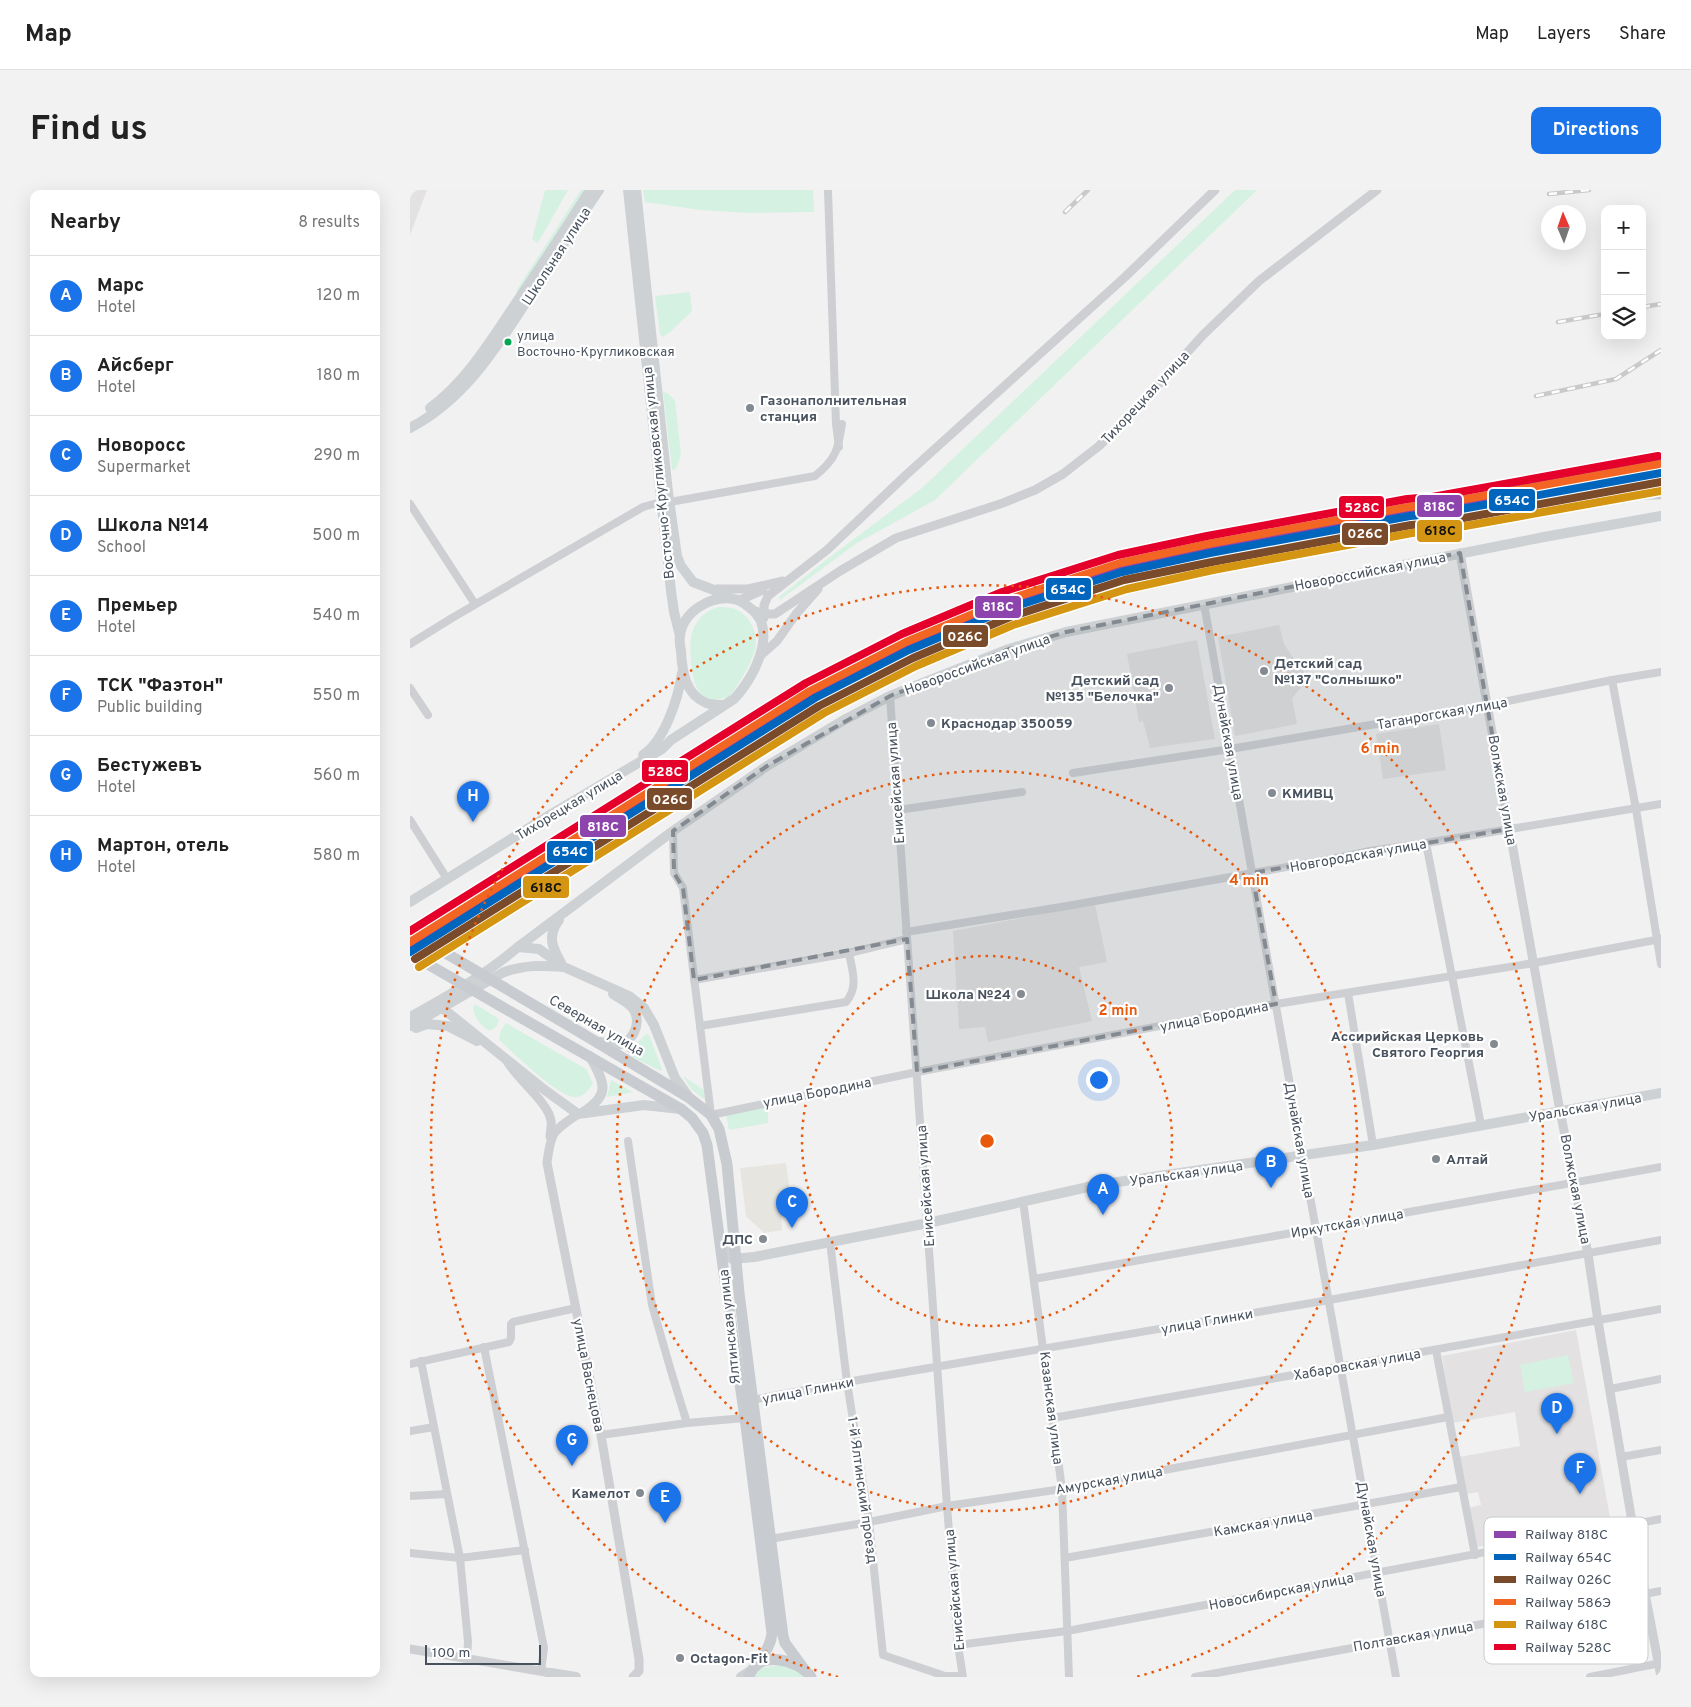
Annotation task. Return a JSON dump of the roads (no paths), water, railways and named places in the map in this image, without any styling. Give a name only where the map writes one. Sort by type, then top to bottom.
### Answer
[{"type":"main road","name":"Школьная улица","points":[[410,421],[439,402],[472,367],[590,190]]},
{"type":"main road","name":"Школьная улица","points":[[410,428],[451,401],[472,378],[502,338],[599,190]]},
{"type":"main road","name":"Восточно-Кругликовская улица","points":[[630,191],[665,502],[674,612],[680,636]]},
{"type":"main road","name":"Восточно-Кругликовская улица","points":[[665,502],[677,556],[681,566],[693,582],[740,600]]},
{"type":"main road","name":"Новороссийская улица","points":[[410,1028],[673,830],[767,766],[890,696],[1009,649],[1066,632],[1661,516]]},
{"type":"main road","points":[[718,598],[740,600],[753,610],[760,622],[763,646],[760,656],[741,692],[725,704],[711,704],[699,699],[691,690],[682,672],[680,636],[687,619],[704,603],[718,598]]},
{"type":"main road","name":"Тихорецкая улица","points":[[410,894],[647,752],[665,727],[674,708],[680,688],[682,672]]},
{"type":"main road","name":"Тихорецкая улица","points":[[410,902],[662,749],[671,740],[716,712],[725,704]]},
{"type":"main road","points":[[564,913],[552,929],[551,934],[553,945],[564,967]]},
{"type":"main road","name":"Северная улица","points":[[410,932],[688,1097],[711,1115]]},
{"type":"main road","name":"Северная улица","points":[[518,947],[539,950],[564,967],[629,996],[644,1008],[654,1025],[675,1078],[688,1097]]},
{"type":"main road","points":[[410,954],[681,1109]]},
{"type":"main road","name":"Северная улица","points":[[477,987],[504,972],[520,967],[536,964],[564,967]]},
{"type":"main road","points":[[586,978],[629,1004],[635,1012],[637,1025],[632,1036],[626,1042],[615,1046],[592,1040]]},
{"type":"main road","name":"Новороссийская улица","points":[[410,1017],[477,987]]},
{"type":"main road","points":[[439,1005],[578,1114],[644,1105],[681,1109]]},
{"type":"main road","points":[[410,1028],[427,1024],[448,1026],[472,1040],[487,1044]]},
{"type":"main road","points":[[578,1114],[587,1110],[601,1096],[603,1090],[597,1070],[590,1056]]},
{"type":"main road","name":"Уральская улица","points":[[737,1259],[928,1223],[1097,1185],[1373,1145],[1661,1093]]},
{"type":"main road","name":"Ялтинская улица","points":[[681,1109],[692,1118],[703,1133],[710,1158],[745,1418],[772,1633],[768,1648],[752,1671]]},
{"type":"main road","name":"Ялтинская улица","points":[[711,1115],[719,1129],[728,1164],[739,1293],[782,1636],[785,1643],[808,1673]]},
{"type":"main road","points":[[720,1243],[728,1256],[732,1259],[737,1259]]},
{"type":"main road","points":[[741,1677],[764,1662],[785,1661],[808,1673]]},
{"type":"main road","points":[[547,1674],[576,1677]]},
{"type":"street","points":[[828,190],[836,424],[839,447]]},
{"type":"street","points":[[763,646],[765,632],[764,605],[768,596],[827,550],[906,475],[1125,277],[1215,190]]},
{"type":"street","name":"Тихорецкая улица","points":[[764,614],[770,615],[780,612],[828,578],[896,538],[1002,503],[1035,490],[1063,474],[1099,446],[1128,418],[1203,335],[1259,280],[1377,190]]},
{"type":"street","points":[[410,644],[475,604],[643,507],[814,476],[829,465],[839,447],[842,424]]},
{"type":"street","points":[[410,504],[475,604]]},
{"type":"street","name":"Волжская улица","points":[[1460,554],[1560,1111],[1588,1254],[1632,1517]]},
{"type":"street","points":[[740,600],[792,577]]},
{"type":"street","name":"Тихорецкая улица","points":[[760,656],[777,641],[796,614],[828,578]]},
{"type":"street","points":[[706,588],[748,589],[781,582]]},
{"type":"street","name":"Дунайская улица","points":[[1204,604],[1396,1677]]},
{"type":"street","points":[[753,610],[764,614]]},
{"type":"street","name":"Таганрогская улица","points":[[1074,773],[1230,749],[1488,705],[1661,672]]},
{"type":"street","points":[[1612,680],[1659,940],[1661,964]]},
{"type":"street","points":[[410,688],[428,715]]},
{"type":"street","name":"Енисейская улица","points":[[890,696],[947,1506],[958,1645],[963,1677]]},
{"type":"street","points":[[898,810],[1022,792]]},
{"type":"street","name":"Новгородская улица","points":[[694,980],[849,953],[907,935],[1370,851],[1661,804]]},
{"type":"street","points":[[410,820],[444,874]]},
{"type":"street","name":"Ялтинская улица","points":[[673,830],[674,873],[683,888],[711,1115]]},
{"type":"street","points":[[1426,843],[1481,1125]]},
{"type":"street","name":"улица Бородина","points":[[711,1115],[917,1072],[1276,1004],[1534,963],[1659,940]]},
{"type":"street","points":[[700,1026],[846,1002],[852,995],[854,984],[849,953]]},
{"type":"street","points":[[1348,993],[1373,1145]]},
{"type":"street","name":"улица Васнецова","points":[[506,1059],[512,1071],[547,1109],[551,1121],[547,1163],[600,1435],[636,1640],[639,1671],[633,1677]]},
{"type":"street","points":[[550,1143],[557,1128],[578,1114]]},
{"type":"street","points":[[628,1141],[652,1305],[670,1372],[687,1423]]},
{"type":"street","name":"Иркутская улица","points":[[1034,1279],[1661,1167]]},
{"type":"street","name":"Казанская улица","points":[[1023,1201],[1062,1489],[1069,1677]]},
{"type":"street","name":"улица Глинки","points":[[752,1400],[847,1382],[1329,1300],[1661,1240]]},
{"type":"street","name":"1-й Ялтинский проезд","points":[[830,1242],[847,1382],[868,1522],[883,1655],[945,1676],[963,1677]]},
{"type":"street","points":[[410,1364],[509,1342],[511,1338],[510,1324],[513,1322],[576,1308]]},
{"type":"street","name":"Хабаровская улица","points":[[1053,1418],[1661,1309]]},
{"type":"street","points":[[410,1649],[547,1674],[544,1648],[484,1347]]},
{"type":"street","points":[[1436,1350],[1475,1555]]},
{"type":"street","points":[[421,1361],[460,1558],[468,1642],[466,1658]]},
{"type":"street","points":[[1610,1389],[1661,1380]]},
{"type":"street","points":[[600,1435],[687,1423],[745,1418]]},
{"type":"street","name":"Амурская улица","points":[[770,1539],[947,1506],[1062,1489],[1448,1418]]},
{"type":"street","points":[[410,1431],[434,1427]]},
{"type":"street","points":[[1621,1457],[1661,1450]]},
{"type":"street","name":"Камская улица","points":[[1065,1558],[1462,1487]]},
{"type":"street","points":[[410,1496],[448,1494]]},
{"type":"street","name":"Новосибирская улица","points":[[1648,1521],[1661,1519]]},
{"type":"street","points":[[410,1553],[460,1558],[525,1550]]},
{"type":"street","name":"Новосибирская улица","points":[[958,1645],[1067,1631],[1484,1553]]},
{"type":"street","name":"Полтавская улица","points":[[1648,1593],[1661,1591]]},
{"type":"street","name":"Волжская улица","points":[[1648,1608],[1661,1677]]},
{"type":"street","name":"Полтавская улица","points":[[1195,1677],[1484,1623]]},
{"type":"street","points":[[1590,1677],[1660,1664]]},
{"type":"railway","points":[[1065,212],[1088,190]]},
{"type":"railway","points":[[1549,194],[1589,190]]},
{"type":"railway","points":[[1646,306],[1661,304]]},
{"type":"railway","points":[[1558,322],[1601,315]]},
{"type":"railway","points":[[1536,396],[1616,379],[1661,350]]},
{"type":"railway","points":[[1535,502],[1661,497]]},
{"type":"rail line","name":"528С","points":[[410,931],[806,683],[902,634],[1002,592],[1118,555],[1207,536],[1658,456]]},
{"type":"rail line","name":"818С","points":[[410,945],[570,847],[810,693],[922,637],[1012,601],[1120,566],[1409,510],[1457,504],[1531,486],[1661,460]]},
{"type":"rail line","name":"586Э","points":[[410,942],[810,691],[906,642],[1004,601],[1120,563],[1208,544],[1659,464]]},
{"type":"rail line","name":"654С","points":[[410,952],[815,698],[909,650],[1007,609],[1122,572],[1210,553],[1661,473]]},
{"type":"rail line","name":"026С","points":[[415,959],[819,706],[913,658],[1010,617],[1124,580],[1411,525],[1436,523],[1661,482]]},
{"type":"rail line","name":"618С","points":[[419,967],[824,713],[916,666],[1013,625],[1127,589],[1213,570],[1412,533],[1437,531],[1661,491]]},
{"type":"place","name":"улица Восточно-Кругликовская","points":[[508,342]]},
{"type":"place","name":"Газонаполнительная станция","points":[[750,408]]},
{"type":"place","name":"Детский сад №137 \"Солнышко\"","points":[[1264,671]]},
{"type":"place","name":"Детский сад №135 \"Белочка\"","points":[[1169,688]]},
{"type":"place","name":"Краснодар 350059","points":[[931,723]]},
{"type":"place","name":"КМИВЦ","points":[[1272,793]]},
{"type":"place","name":"Мартон, отель","points":[[473,822]]},
{"type":"place","name":"Школа №24","points":[[1021,994]]},
{"type":"place","name":"Ассирийская Церковь Святого Георгия","points":[[1494,1044]]},
{"type":"place","name":"Алтай","points":[[1436,1159]]},
{"type":"place","name":"Айсберг","points":[[1271,1188]]},
{"type":"place","name":"Марс","points":[[1103,1215]]},
{"type":"place","name":"Новоросс","points":[[792,1228]]},
{"type":"place","name":"ДПС","points":[[763,1239]]},
{"type":"place","name":"Школа №14","points":[[1557,1434]]},
{"type":"place","name":"Бестужевъ","points":[[572,1466]]},
{"type":"place","name":"Камелот","points":[[640,1493]]},
{"type":"place","name":"ТСК \"Фаэтон\"","points":[[1580,1494]]},
{"type":"place","name":"Премьер","points":[[665,1523]]},
{"type":"place","name":"Octagon-Fit","points":[[680,1658]]}]
